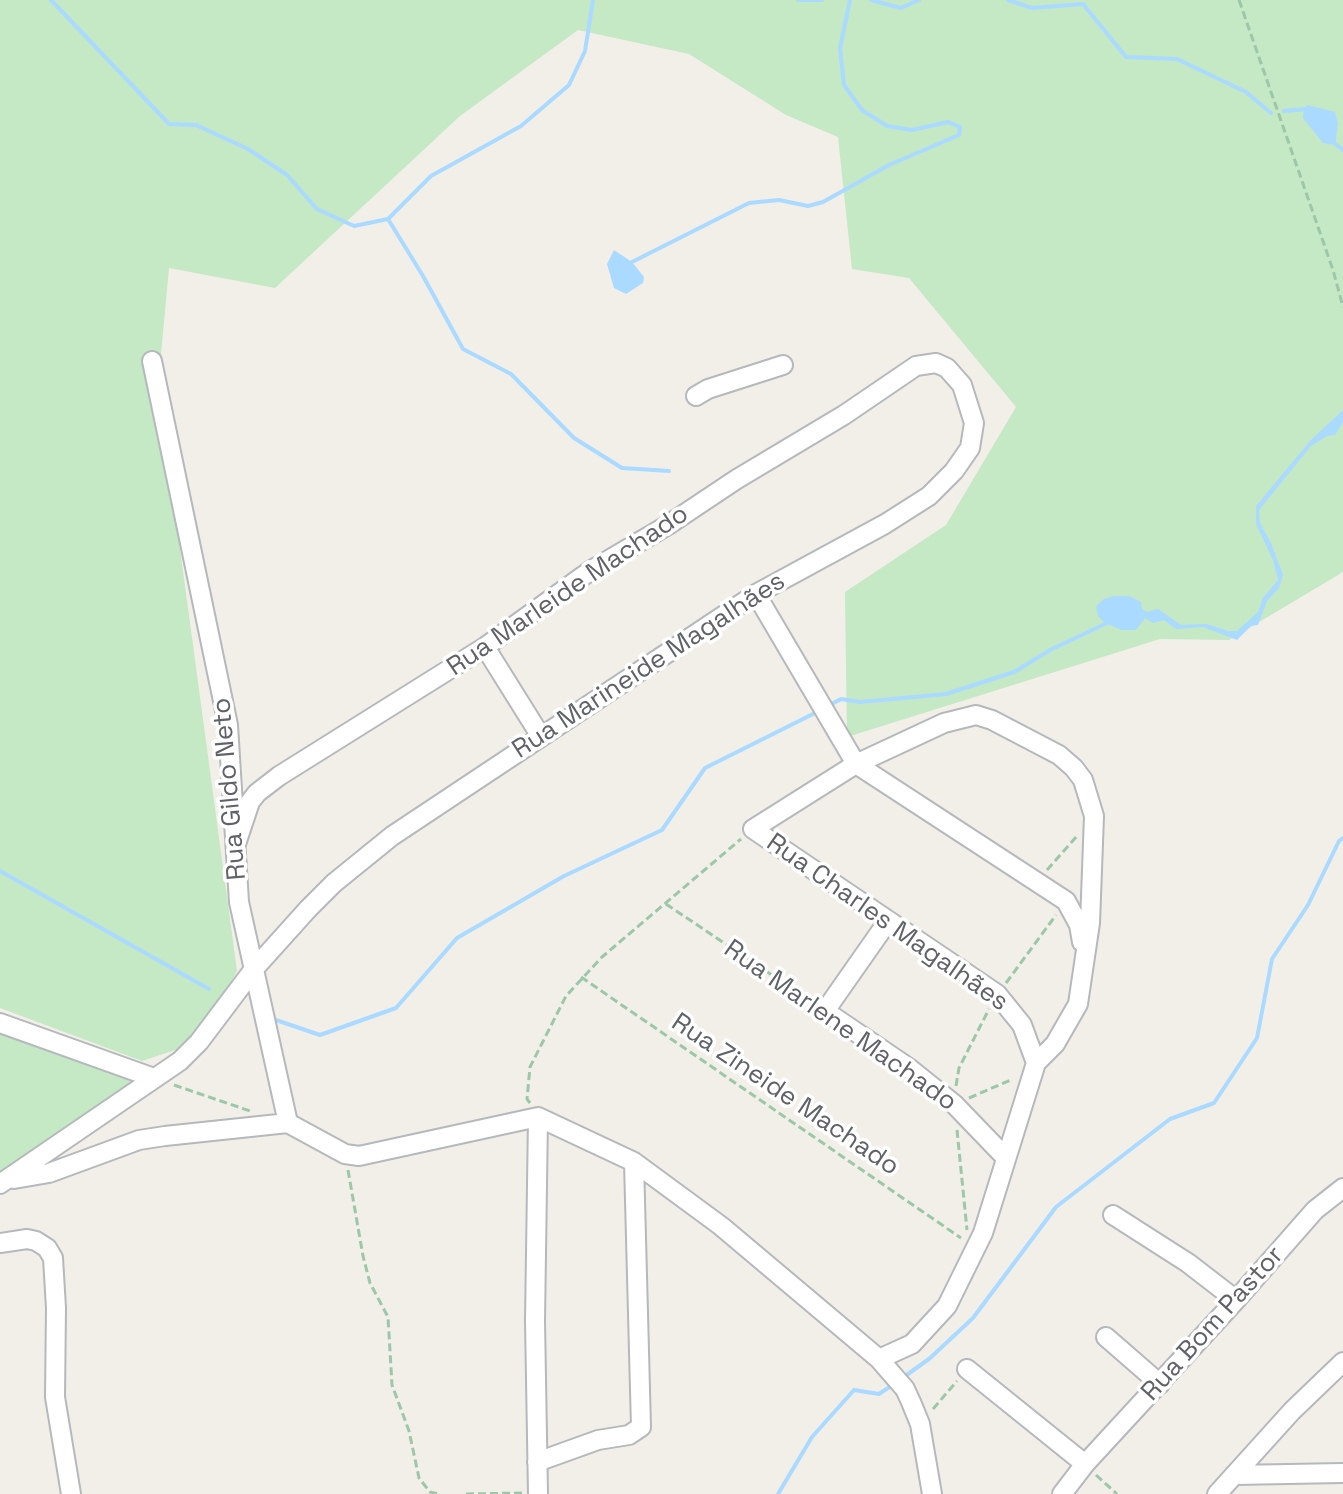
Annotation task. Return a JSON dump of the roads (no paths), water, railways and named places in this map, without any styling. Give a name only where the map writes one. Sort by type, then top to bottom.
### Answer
[{"type":"street","name":"Rua Gildo Neto","points":[[152,361],[228,725],[239,902],[288,1123]]},
{"type":"street","name":"Rua Marleide Machado","points":[[236,844],[247,809],[257,793],[279,776],[485,647],[590,571],[844,415],[916,366],[927,363]]},
{"type":"street","name":"Rua Marineide Magalhães","points":[[4,1182],[180,1061],[199,1042],[254,969],[308,909],[364,857],[540,735],[756,594],[885,524],[929,496],[954,471],[970,448],[974,423],[962,385],[947,368],[927,363]]},
{"type":"street","points":[[696,396],[708,389],[783,365]]},
{"type":"street","points":[[756,594],[856,764],[1066,901],[1079,925],[1085,961]]},
{"type":"street","points":[[485,647],[540,735]]},
{"type":"street","points":[[856,764],[944,723],[976,715],[992,720],[1059,755],[1083,780],[1094,816],[1094,877],[1078,1004],[1055,1044],[1036,1063],[983,1233],[947,1306],[912,1344],[879,1359]]},
{"type":"street","name":"Rua Charles Magalhães","points":[[856,764],[753,829],[997,994],[1022,1025],[1036,1063]]},
{"type":"street","name":"Rua Marlene Machado","points":[[888,921],[825,1011],[909,1068],[954,1104],[1006,1158]]},
{"type":"street","points":[[0,1023],[154,1078]]},
{"type":"street","points":[[538,1117],[535,1321],[538,1493]]},
{"type":"street","points":[[4,1182],[49,1173],[139,1140],[288,1123],[345,1154],[359,1156],[538,1117],[634,1162],[721,1226],[879,1359],[900,1383],[920,1424],[932,1494]]},
{"type":"street","points":[[537,1462],[598,1440],[629,1435],[641,1427],[634,1162]]},
{"type":"street","name":"Rua Bom Pastor","points":[[1062,1494],[1085,1464],[1315,1210],[1343,1188]]},
{"type":"street","points":[[1113,1215],[1188,1263],[1236,1300]]},
{"type":"street","points":[[0,1243],[27,1239],[36,1241],[47,1248],[53,1258],[55,1397],[71,1494]]},
{"type":"street","points":[[1106,1337],[1160,1384]]},
{"type":"street","points":[[1217,1494],[1292,1411],[1343,1362]]},
{"type":"street","points":[[967,1369],[1085,1464]]},
{"type":"street","points":[[1234,1475],[1343,1473]]},
{"type":"water","points":[[1307,105],[1335,112],[1338,124],[1335,145],[1323,143],[1303,118]]},
{"type":"water","points":[[614,250],[632,262],[644,277],[643,283],[626,294],[614,288],[607,264]]},
{"type":"water","points":[[1343,410],[1343,422],[1335,435],[1327,436],[1311,446],[1259,510],[1260,523],[1283,575],[1279,588],[1267,601],[1258,625],[1251,626],[1237,640],[1203,627],[1176,629],[1164,620],[1153,623],[1145,618],[1136,630],[1122,630],[1105,623],[1098,616],[1096,606],[1104,599],[1129,596],[1141,602],[1142,609],[1147,612],[1158,609],[1181,625],[1207,624],[1237,631],[1258,612],[1263,598],[1278,580],[1273,560],[1256,524],[1256,506],[1310,441]]},
{"type":"waterway","points":[[51,0],[169,124],[196,125],[248,149],[287,175],[317,209],[354,226],[388,219],[431,176],[521,126],[569,85],[585,51],[593,0]]},
{"type":"waterway","points":[[798,0],[822,0]]},
{"type":"waterway","points":[[632,262],[749,203],[779,200],[808,206],[823,202],[889,165],[959,135],[960,127],[948,122],[912,130],[887,126],[862,110],[844,85],[840,48],[850,0]]},
{"type":"waterway","points":[[871,0],[901,8],[919,0]]},
{"type":"waterway","points":[[1008,0],[1032,8],[1083,4],[1126,57],[1177,59],[1246,92],[1271,113]]},
{"type":"waterway","points":[[1284,111],[1305,109]]},
{"type":"waterway","points":[[1334,143],[1343,150]]},
{"type":"waterway","points":[[388,219],[463,349],[511,374],[574,438],[622,468],[669,471]]},
{"type":"waterway","points":[[826,707],[841,699],[860,702],[946,694],[1014,672],[1052,649],[1107,623]]},
{"type":"waterway","points":[[273,1019],[320,1035],[396,1008],[457,938],[564,876],[662,830],[705,768],[819,711]]},
{"type":"waterway","points":[[901,1379],[929,1359],[973,1318],[1056,1207],[1170,1119],[1214,1103],[1257,1038],[1272,959],[1308,905],[1343,838]]},
{"type":"waterway","points":[[0,871],[209,989]]},
{"type":"waterway","points":[[778,1494],[812,1437],[854,1390],[879,1394],[894,1384]]}]
